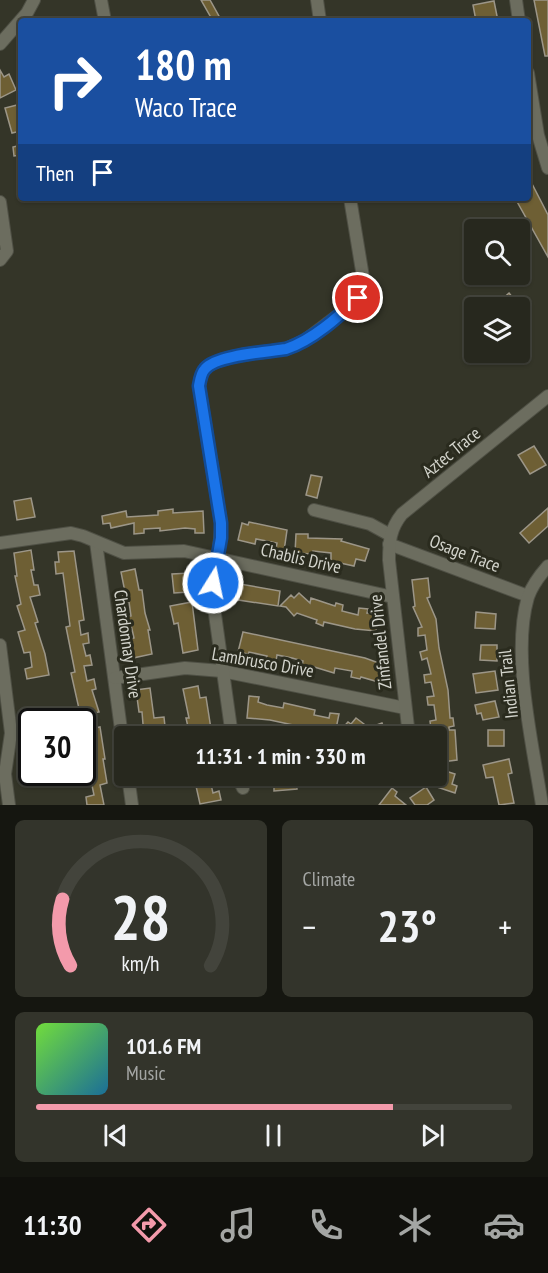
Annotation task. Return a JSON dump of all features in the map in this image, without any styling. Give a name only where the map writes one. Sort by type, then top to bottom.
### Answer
[{"type":"street","points":[[23,18],[34,0]]},
{"type":"street","points":[[101,0],[104,18]]},
{"type":"street","points":[[317,0],[320,18]]},
{"type":"street","points":[[516,0],[519,18]]},
{"type":"street","points":[[0,44],[18,23]]},
{"type":"street","points":[[531,92],[538,135],[548,168]]},
{"type":"street","points":[[0,201],[7,250],[2,259]]},
{"type":"street","points":[[230,726],[213,600],[221,523],[199,386],[200,378],[203,370],[209,364],[220,360],[296,346],[358,298],[364,283],[350,201]]},
{"type":"street","name":"Aztec Trace","points":[[390,539],[395,523],[402,514],[548,396]]},
{"type":"street","name":"Osage Trace","points":[[314,510],[370,524],[390,539],[528,596]]},
{"type":"street","name":"Chablis Drive","points":[[0,543],[71,533],[124,553],[184,551],[393,597]]},
{"type":"street","name":"Zinfandel Drive","points":[[390,539],[393,597],[408,726]]},
{"type":"street","name":"Chardonnay Drive","points":[[96,542],[121,726]]},
{"type":"street","name":"Indian Trail","points":[[542,805],[525,695],[521,627],[528,596],[548,566]]},
{"type":"street","points":[[0,645],[6,731],[5,774],[9,805]]},
{"type":"street","name":"Lambrusco Drive","points":[[115,678],[185,668],[222,671],[405,708]]},
{"type":"street","points":[[129,786],[132,805]]},
{"type":"building","points":[[201,0],[210,0],[220,18],[211,18]]},
{"type":"building","points":[[534,0],[548,0],[548,56],[545,56]]},
{"type":"building","points":[[494,1],[497,18],[475,18],[473,5]]},
{"type":"building","points":[[0,70],[4,77],[9,74],[16,90],[0,98]]},
{"type":"building","points":[[18,105],[18,132],[12,133],[5,108]]},
{"type":"building","points":[[18,146],[18,155],[14,156],[13,147]]},
{"type":"building","points":[[531,182],[548,215],[548,257],[530,225],[530,219],[527,219],[517,201],[531,201]]},
{"type":"building","points":[[534,446],[546,465],[530,474],[518,455]]},
{"type":"building","points":[[311,475],[322,477],[317,498],[306,495]]},
{"type":"building","points":[[31,498],[35,517],[17,520],[14,501]]},
{"type":"building","points":[[548,508],[548,526],[529,543],[520,533]]},
{"type":"building","points":[[173,509],[173,513],[203,511],[204,533],[195,533],[195,529],[185,528],[160,531],[160,528],[144,529],[144,533],[134,534],[134,523],[111,528],[110,523],[103,524],[102,516],[126,511],[127,517],[158,515],[158,511]]},
{"type":"building","points":[[249,522],[287,530],[284,551],[276,549],[277,543],[256,539],[255,544],[238,540],[242,523],[248,525]]},
{"type":"building","points":[[296,534],[308,534],[308,538],[342,539],[341,541],[369,549],[365,561],[356,559],[354,566],[331,561],[331,553],[313,551],[313,554],[295,553]]},
{"type":"building","points":[[31,550],[34,585],[38,585],[40,595],[30,597],[38,622],[35,623],[49,675],[27,679],[25,669],[32,667],[30,652],[24,653],[18,632],[25,630],[17,606],[21,604],[15,576],[17,576],[14,553]]},
{"type":"building","points":[[74,551],[84,620],[79,621],[81,635],[88,633],[89,643],[83,644],[86,656],[90,655],[92,665],[84,666],[87,681],[94,679],[96,689],[92,690],[99,712],[96,712],[96,708],[79,708],[71,673],[75,672],[66,627],[70,626],[63,573],[56,574],[55,562],[59,562],[58,552]]},
{"type":"building","points":[[135,569],[150,630],[148,630],[152,654],[133,658],[130,639],[134,638],[131,625],[127,626],[125,617],[131,616],[129,602],[124,602],[122,592],[125,592],[121,572]]},
{"type":"building","points":[[190,573],[189,592],[174,593],[172,574]]},
{"type":"building","points":[[428,578],[430,597],[427,598],[436,619],[439,648],[448,690],[450,718],[453,718],[454,726],[449,727],[449,730],[455,730],[457,760],[447,761],[447,726],[431,726],[430,721],[436,720],[434,705],[428,705],[427,697],[434,696],[431,682],[425,683],[424,675],[431,674],[427,658],[422,660],[420,652],[427,650],[425,635],[418,636],[418,628],[422,627],[413,607],[415,606],[412,580]]},
{"type":"building","points":[[234,583],[280,591],[278,606],[232,599]]},
{"type":"building","points":[[299,593],[310,603],[311,598],[335,606],[336,603],[343,605],[342,611],[358,615],[359,608],[368,609],[367,613],[377,614],[376,631],[324,622],[323,626],[316,623],[317,620],[297,613],[294,616],[286,607],[280,606],[291,595],[294,598]]},
{"type":"building","points":[[192,602],[198,650],[183,653],[178,623],[174,624],[170,606]]},
{"type":"building","points":[[476,612],[496,614],[495,629],[475,628]]},
{"type":"building","points":[[243,632],[365,658],[387,666],[382,683],[361,677],[360,679],[351,677],[352,671],[335,668],[334,673],[311,666],[311,668],[302,666],[303,661],[292,658],[277,655],[276,661],[266,659],[267,656],[238,652]]},
{"type":"building","points":[[481,645],[497,645],[497,661],[480,660]]},
{"type":"building","points":[[495,671],[498,690],[476,693],[473,674]]},
{"type":"building","points":[[198,686],[200,698],[206,697],[211,726],[188,726],[186,718],[189,718],[183,689]]},
{"type":"building","points":[[150,688],[154,718],[164,717],[165,726],[143,726],[136,690]]},
{"type":"building","points":[[249,696],[259,697],[258,702],[267,705],[283,708],[284,703],[315,710],[314,715],[329,718],[330,713],[339,714],[337,726],[298,726],[247,718]]},
{"type":"building","points":[[495,701],[499,717],[483,720],[481,713],[477,714],[475,705]]},
{"type":"building","points":[[356,718],[364,724],[362,726],[344,726],[348,722],[351,724]]},
{"type":"building","points":[[100,727],[107,783],[100,785],[104,805],[87,805],[86,797],[94,795],[92,786],[96,786],[96,728]]},
{"type":"building","points":[[488,730],[504,730],[504,746],[488,746]]},
{"type":"building","points":[[509,759],[512,773],[508,774],[514,803],[499,805],[493,777],[486,778],[483,765]]},
{"type":"building","points":[[447,771],[455,774],[452,784],[457,786],[455,793],[434,786],[447,786]]},
{"type":"building","points":[[196,786],[211,786],[213,793],[219,791],[221,800],[200,804]]},
{"type":"building","points":[[274,786],[297,786],[297,789],[274,791]]},
{"type":"building","points":[[426,787],[434,800],[427,805],[415,805],[410,798]]},
{"type":"building","points":[[392,788],[397,792],[395,796],[406,805],[379,805]]},
{"type":"route","points":[[213,583],[221,538],[221,523],[199,386],[203,370],[209,364],[220,360],[296,346],[358,298]]}]
